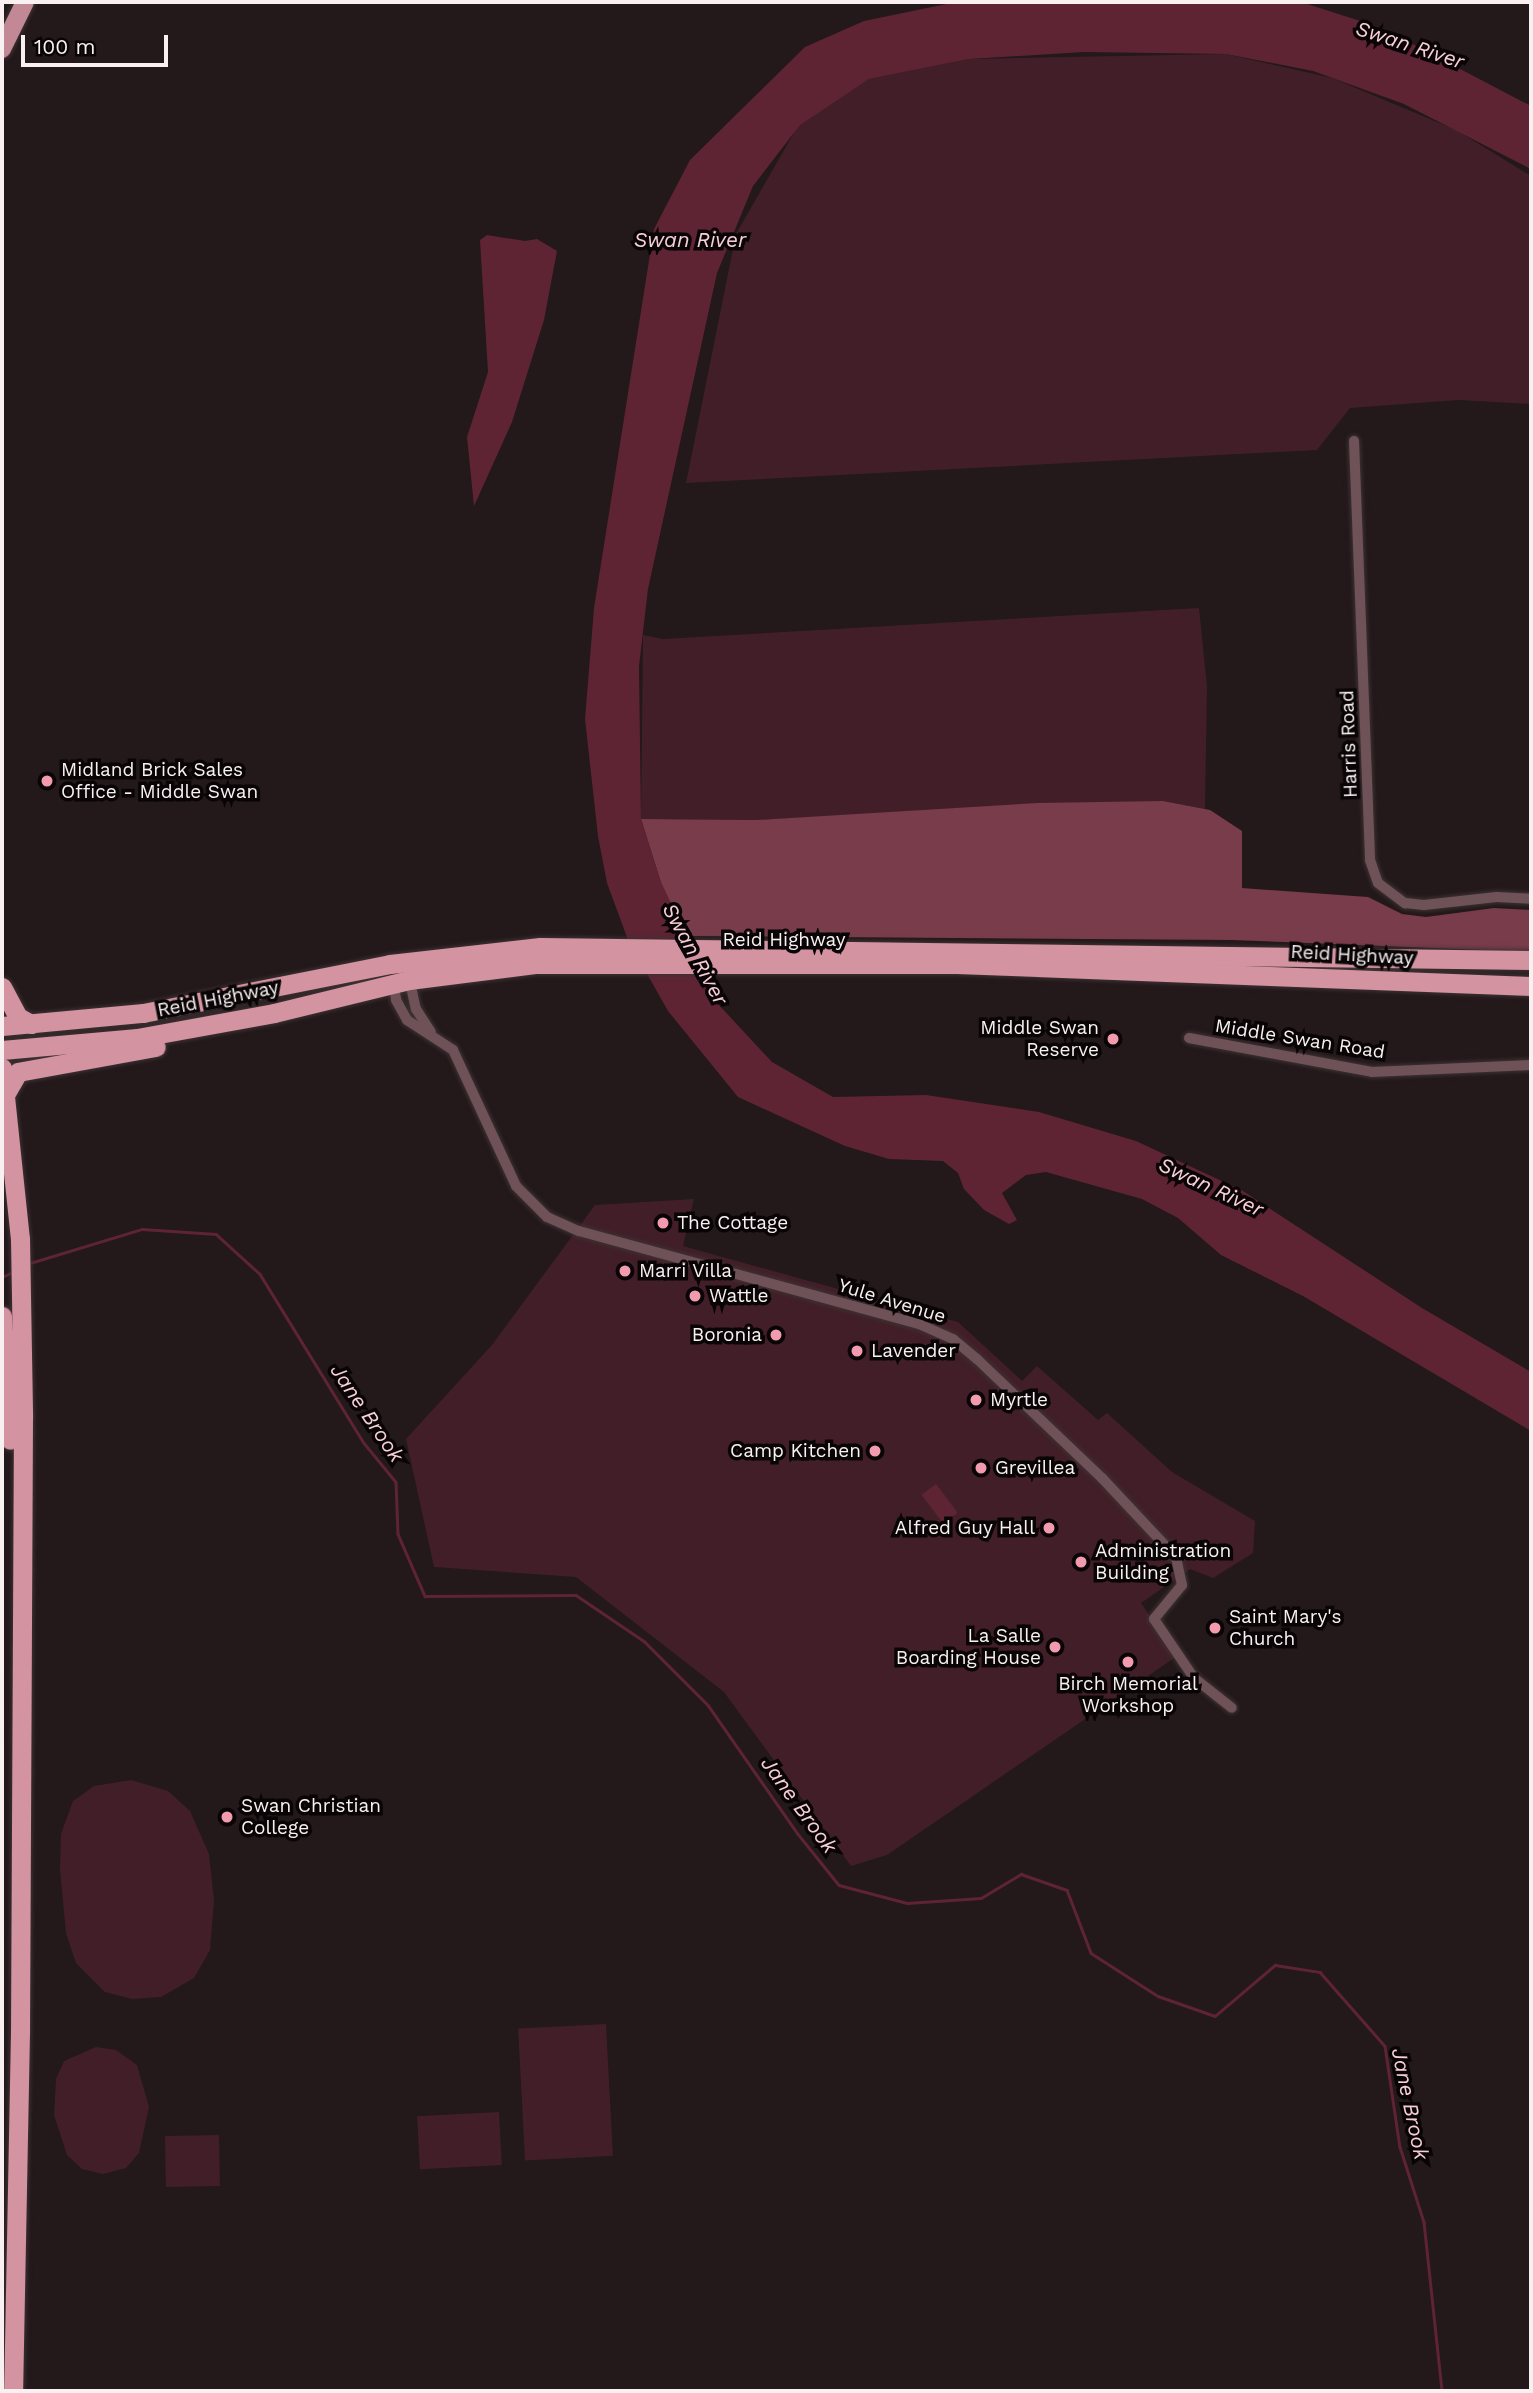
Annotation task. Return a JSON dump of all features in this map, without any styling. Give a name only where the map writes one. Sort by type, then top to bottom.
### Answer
[{"type":"highway","name":"Reid Highway","points":[[2,1026],[198,1004],[400,972],[535,964],[618,954],[1531,960]]},
{"type":"highway","name":"Reid Highway","points":[[954,957],[1531,986]]},
{"type":"highway","name":"Reid Highway","points":[[2,1050],[136,1038],[274,1013],[400,972]]},
{"type":"highway","points":[[2,987],[18,1017],[31,1024]]},
{"type":"highway","points":[[6,1093],[18,1072],[216,1037],[274,1013]]},
{"type":"highway","points":[[2,1068],[21,1268],[20,2032],[13,2391]]},
{"type":"highway","points":[[2,1316],[10,1418],[11,1656],[2,2384]]},
{"type":"main road","points":[[2,48],[25,2]]},
{"type":"street","name":"Harris Road","points":[[1354,441],[1370,860],[1378,883],[1405,903],[1423,905],[1497,897],[1531,899]]},
{"type":"street","name":"Yule Avenue","points":[[400,972],[416,1009],[430,1032]]},
{"type":"street","name":"Yule Avenue","points":[[400,972],[404,1016],[414,1026],[430,1032],[453,1050],[516,1186],[547,1217],[579,1231],[919,1324],[967,1350],[1102,1478],[1176,1557],[1182,1585],[1154,1619],[1194,1678],[1232,1708]]},
{"type":"street","name":"Middle Swan Road","points":[[1189,1038],[1372,1072],[1531,1065]]},
{"type":"shaded area","points":[[1226,54],[1332,78],[1456,130],[1531,176],[1531,404],[1458,400],[1350,408],[1317,450],[686,483],[736,234],[799,124],[869,79],[969,59]]},
{"type":"shaded area","points":[[1199,608],[1207,687],[1205,809],[1163,801],[756,820],[641,819],[643,635],[663,639]]},
{"type":"shaded area","points":[[1163,801],[1210,810],[1242,831],[1242,888],[1368,897],[1402,914],[1426,917],[1494,908],[1531,910],[1531,952],[1232,940],[686,936],[661,883],[641,819],[756,820],[1038,803]]},
{"type":"shaded area","points":[[694,1199],[683,1246],[958,1322],[1022,1381],[1037,1366],[1098,1420],[1107,1413],[1172,1472],[1255,1521],[1253,1553],[1213,1578],[1190,1569],[1141,1603],[1177,1656],[887,1855],[851,1866],[724,1692],[576,1577],[434,1567],[406,1439],[492,1345],[595,1205]]},
{"type":"shaded area","points":[[131,1780],[168,1791],[190,1811],[209,1854],[214,1901],[210,1950],[194,1978],[161,1997],[132,1999],[105,1992],[76,1963],[66,1933],[60,1870],[61,1834],[73,1801],[94,1786]]},
{"type":"shaded area","points":[[606,2024],[613,2156],[525,2160],[518,2029]]},
{"type":"shaded area","points":[[96,2047],[116,2050],[137,2065],[149,2107],[139,2153],[126,2168],[103,2174],[82,2169],[67,2155],[54,2115],[56,2079],[64,2061]]},
{"type":"shaded area","points":[[499,2112],[502,2165],[420,2169],[417,2116]]},
{"type":"shaded area","points":[[219,2135],[220,2186],[166,2187],[165,2136]]},
{"type":"water","name":"Swan River","points":[[956,2],[1301,2],[1382,28],[1531,106],[1531,169],[1404,104],[1313,71],[1226,54],[1084,52],[969,59],[869,79],[800,125],[753,186],[717,273],[648,589],[639,666],[641,819],[661,882],[718,1004],[772,1062],[833,1097],[926,1095],[1039,1112],[1136,1141],[1243,1191],[1422,1308],[1531,1372],[1531,1431],[1303,1296],[1221,1255],[1178,1218],[1142,1199],[1046,1172],[1026,1175],[1002,1193],[1017,1220],[1009,1224],[984,1210],[964,1189],[958,1173],[943,1161],[889,1159],[845,1146],[738,1097],[668,1011],[628,940],[607,883],[598,836],[585,719],[594,608],[654,229],[690,160],[805,47],[864,21]]},
{"type":"water","points":[[487,235],[525,241],[537,239],[557,251],[544,320],[512,422],[474,506],[467,437],[488,372],[480,240]]},
{"type":"water","points":[[936,1484],[958,1513],[943,1524],[922,1495]]},
{"type":"waterway","name":"Jane Brook","points":[[30,1263],[142,1229],[216,1234],[260,1274],[364,1443],[396,1482],[398,1534],[425,1596],[576,1595],[644,1641],[708,1705],[798,1834],[839,1885],[907,1903],[981,1898],[1021,1874],[1067,1890],[1091,1953],[1158,1996],[1215,2016],[1275,1965],[1320,1972],[1385,2046],[1400,2147],[1424,2222],[1442,2391]]},
{"type":"waterway","name":"Jane Brook","points":[[2,1277],[11,1273]]},
{"type":"place","name":"Midland Brick Sales Office - Middle Swan","points":[[47,781]]},
{"type":"place","name":"Middle Swan Reserve","points":[[1113,1039]]},
{"type":"place","name":"The Cottage","points":[[663,1223]]},
{"type":"place","name":"Marri Villa","points":[[625,1271]]},
{"type":"place","name":"Wattle","points":[[695,1296]]},
{"type":"place","name":"Boronia","points":[[776,1335]]},
{"type":"place","name":"Lavender","points":[[857,1351]]},
{"type":"place","name":"Myrtle","points":[[976,1400]]},
{"type":"place","name":"Camp Kitchen","points":[[875,1451]]},
{"type":"place","name":"Grevillea","points":[[981,1468]]},
{"type":"place","name":"Alfred Guy Hall","points":[[1049,1528]]},
{"type":"place","name":"Administration Building","points":[[1081,1562]]},
{"type":"place","name":"Saint Mary's Church","points":[[1215,1628]]},
{"type":"place","name":"La Salle Boarding House","points":[[1055,1647]]},
{"type":"place","name":"Birch Memorial Workshop","points":[[1128,1662]]},
{"type":"place","name":"Swan Christian College","points":[[227,1817]]}]
